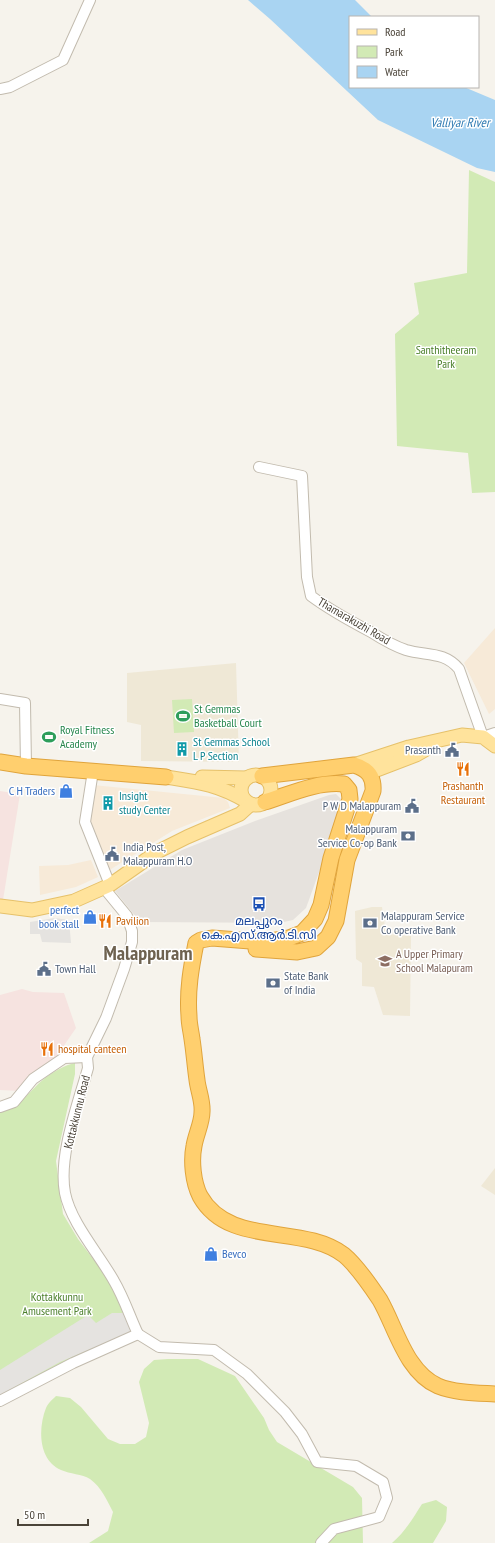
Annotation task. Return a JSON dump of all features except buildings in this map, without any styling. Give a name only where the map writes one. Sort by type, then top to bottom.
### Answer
[{"type":"highway","points":[[0,762],[26,766],[166,777]]},
{"type":"highway","points":[[193,958],[204,946],[219,945],[297,952],[316,948],[328,937],[336,921],[347,860],[373,791],[374,782],[369,773],[363,767],[354,765],[255,777]]},
{"type":"highway","points":[[266,802],[302,790],[333,783],[344,784],[349,790],[350,799],[331,858],[321,905],[315,919],[302,933],[289,938],[264,942],[212,938],[201,940],[196,944],[188,990],[189,1018],[202,1111],[199,1131],[194,1146],[196,1186],[208,1207],[222,1219],[242,1228],[311,1240],[330,1247],[345,1256],[380,1300],[402,1348],[422,1376],[438,1386],[464,1392],[495,1394]]},
{"type":"main road","points":[[354,765],[409,747],[462,735],[489,735],[495,746]]},
{"type":"main road","points":[[369,773],[416,755],[442,740]]},
{"type":"main road","points":[[166,777],[255,777],[270,783],[271,788],[269,798],[266,802],[259,804],[248,802],[228,790],[209,784],[166,777]]},
{"type":"main road","points":[[248,802],[242,794],[241,789],[244,781],[255,777]]},
{"type":"main road","points":[[0,906],[32,910],[74,901],[107,887],[157,852],[240,814],[248,802]]},
{"type":"street","points":[[0,89],[10,87],[63,60],[90,0]]},
{"type":"street","name":"Thamarakuzhi Road","points":[[259,468],[302,476],[306,554],[311,596],[341,616],[386,641],[407,650],[445,657],[453,662],[459,669],[489,735]]},
{"type":"street","points":[[0,699],[25,703],[26,766]]},
{"type":"street","name":"Kottakkunnu Road","points":[[93,771],[85,822],[107,887],[127,916],[132,931],[132,942],[106,1018],[87,1057],[88,1068],[71,1130],[64,1165],[65,1193],[72,1214],[115,1282],[138,1334]]},
{"type":"street","points":[[0,1107],[14,1102],[33,1080],[64,1058],[87,1057]]},
{"type":"street","points":[[0,1401],[73,1363],[138,1334],[159,1347],[214,1350],[247,1374],[285,1412],[302,1434],[317,1462],[356,1466],[382,1482],[386,1498],[379,1517],[334,1529],[321,1543]]},
{"type":"shaded area","points":[[495,628],[495,709],[489,714],[464,663]]},
{"type":"shaded area","points":[[236,663],[239,762],[141,761],[141,725],[127,722],[127,673]]},
{"type":"shaded area","points":[[93,785],[224,798],[228,802],[230,808],[172,831],[108,871],[89,815]]},
{"type":"shaded area","points":[[0,791],[20,794],[3,900],[0,899]]},
{"type":"shaded area","points":[[336,794],[342,800],[342,809],[306,908],[293,920],[279,923],[140,922],[115,891],[182,850],[255,821],[329,795]]},
{"type":"shaded area","points":[[91,860],[98,877],[76,887],[40,895],[39,866],[68,865]]},
{"type":"shaded area","name":"A Upper Primary School Malapuram","points":[[372,907],[382,907],[386,934],[411,936],[410,1016],[383,1015],[374,987],[362,986],[362,963],[356,959],[355,911]]},
{"type":"shaded area","points":[[55,918],[69,920],[71,943],[42,942],[40,934],[30,934],[30,922]]},
{"type":"shaded area","points":[[22,989],[33,992],[64,993],[76,1028],[52,1063],[20,1091],[0,1090],[0,995]]},
{"type":"shaded area","points":[[495,1168],[495,1195],[481,1186]]},
{"type":"shaded area","points":[[112,1313],[123,1313],[133,1331],[60,1362],[0,1395],[0,1370],[88,1315],[96,1323]]},
{"type":"green space","name":"Santhitheeram Park","points":[[469,170],[495,182],[495,492],[472,493],[468,453],[397,446],[395,334],[419,314],[414,283],[467,273]]},
{"type":"green space","name":"St Gemmas Basketball Court","points":[[192,699],[194,732],[174,733],[172,700]]},
{"type":"green space","name":"Kottakkunnu Amusement Park","points":[[75,1063],[75,1074],[56,1161],[63,1214],[78,1239],[112,1284],[135,1334],[0,1397],[0,1112],[13,1107],[52,1073]]},
{"type":"green space","points":[[198,1359],[235,1376],[264,1418],[269,1430],[277,1442],[353,1487],[362,1498],[363,1543],[89,1543],[108,1531],[113,1512],[101,1490],[94,1482],[83,1476],[61,1470],[53,1465],[48,1459],[44,1451],[41,1434],[43,1416],[46,1408],[56,1396],[70,1398],[81,1407],[108,1439],[120,1444],[135,1444],[146,1437],[149,1423],[139,1382],[144,1369],[154,1360]]},
{"type":"green space","points":[[436,1500],[447,1507],[446,1521],[433,1543],[392,1543],[405,1530],[422,1504]]},
{"type":"water","name":"Valliyar River","points":[[248,0],[355,0],[371,16],[349,16],[349,88],[466,88],[495,100],[495,172],[477,168],[378,120]]},
{"type":"place","name":"St Gemmas Basketball Court","points":[[183,716]]},
{"type":"place","name":"Royal Fitness Academy","points":[[49,737]]},
{"type":"place","name":"St Gemmas School L P Section","points":[[182,749]]},
{"type":"place","name":"Prasanth","points":[[452,750]]},
{"type":"place","name":"Prashanth Restaurant","points":[[463,769]]},
{"type":"place","name":"C H Traders","points":[[66,791]]},
{"type":"place","name":"Insight study Center","points":[[108,803]]},
{"type":"place","name":"P W D Malappuram","points":[[412,806]]},
{"type":"place","name":"Malappuram Service Co-op Bank","points":[[408,836]]},
{"type":"place","name":"India Post, Malappuram H.O","points":[[112,854]]},
{"type":"place","name":"മലപ്പുറം കെ.എസ്.ആർ.ടി.സി","points":[[259,904]]},
{"type":"place","name":"perfect book stall","points":[[90,917]]},
{"type":"place","name":"Pavilion","points":[[105,921]]},
{"type":"place","name":"Malappuram Service Co operative Bank","points":[[370,923]]},
{"type":"place","name":"A Upper Primary School Malapuram","points":[[385,961]]},
{"type":"place","name":"Town Hall","points":[[44,969]]},
{"type":"place","name":"State Bank of India","points":[[273,983]]},
{"type":"place","name":"hospital canteen","points":[[47,1049]]},
{"type":"place","name":"Bevco","points":[[211,1254]]},
{"type":"district","name":"Malappuram","points":[[148,953]]}]
